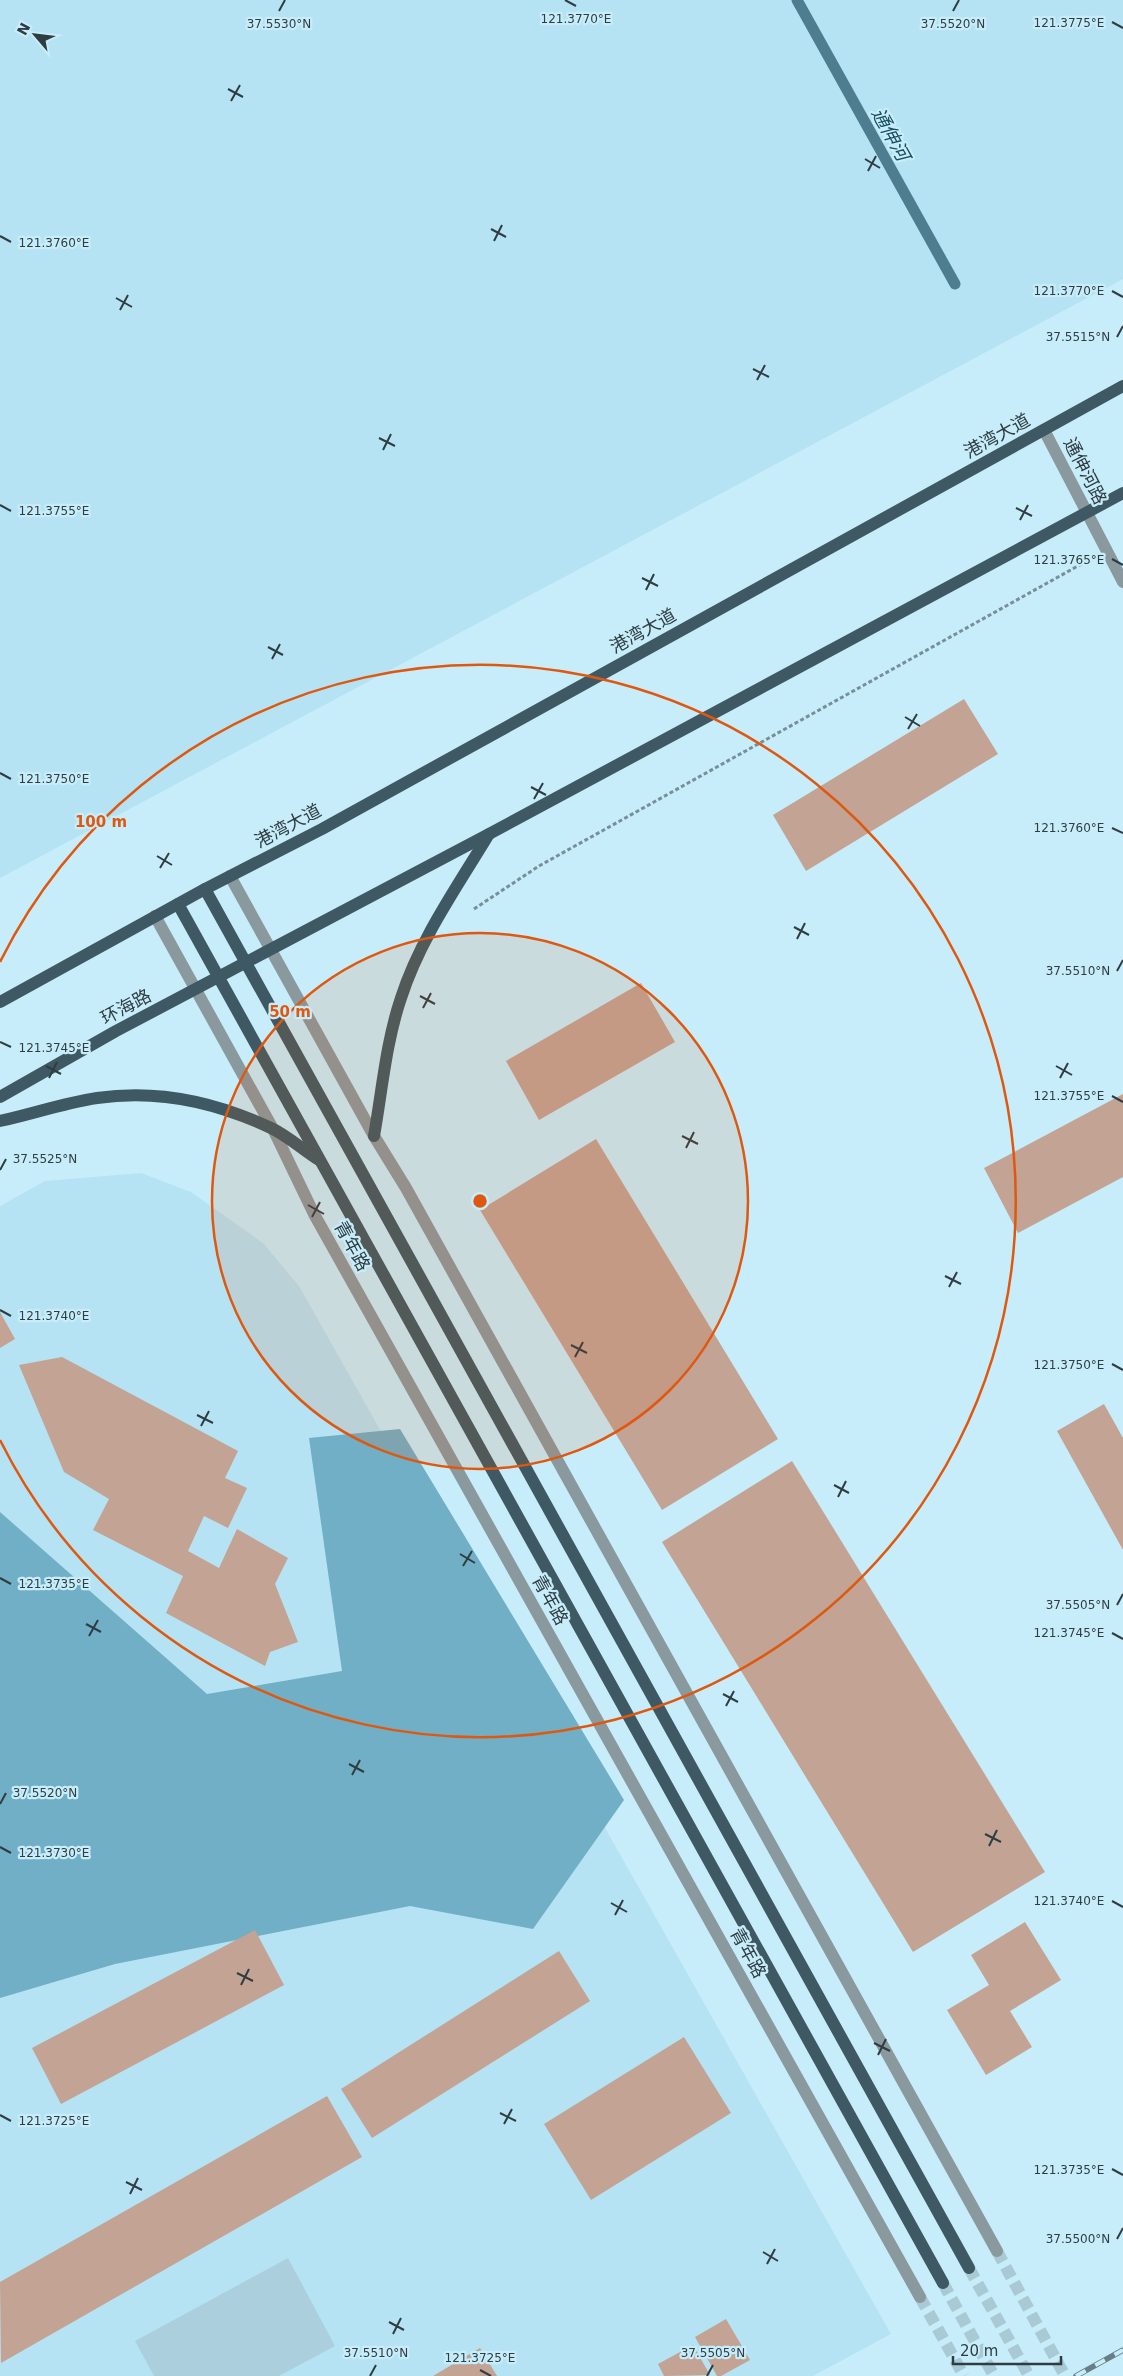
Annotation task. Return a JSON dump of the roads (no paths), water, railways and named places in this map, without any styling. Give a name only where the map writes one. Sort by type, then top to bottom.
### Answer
[{"type":"main road","name":"港湾大道","points":[[178,904],[330,824],[1123,386]]},
{"type":"main road","points":[[218,978],[1123,493]]},
{"type":"main road","points":[[374,1136],[390,1040],[401,998],[425,940],[489,834]]},
{"type":"main road","points":[[206,889],[969,2268]]},
{"type":"main road","points":[[0,1002],[178,904]]},
{"type":"main road","name":"青年路","points":[[178,904],[943,2283]]},
{"type":"main road","name":"环海路","points":[[0,1097],[116,1031],[218,978]]},
{"type":"main road","points":[[0,1121],[96,1098],[132,1095],[176,1096],[225,1109],[273,1129],[321,1162]]},
{"type":"street","name":"通伸河路","points":[[1044,430],[1123,582]]},
{"type":"street","points":[[230,876],[374,1136],[406,1188],[997,2251]]},
{"type":"street","name":"青年路","points":[[155,916],[273,1129],[319,1223],[920,2297]]},
{"type":"waterway","name":"通伸河","points":[[797,0],[955,284]]},
{"type":"tunnel","points":[[997,2251],[1065,2376]]},
{"type":"tunnel","points":[[969,2268],[1029,2376]]},
{"type":"tunnel","points":[[943,2283],[994,2376]]},
{"type":"tunnel","points":[[920,2297],[964,2376]]},
{"type":"railway","points":[[1076,2376],[1123,2350]]}]
